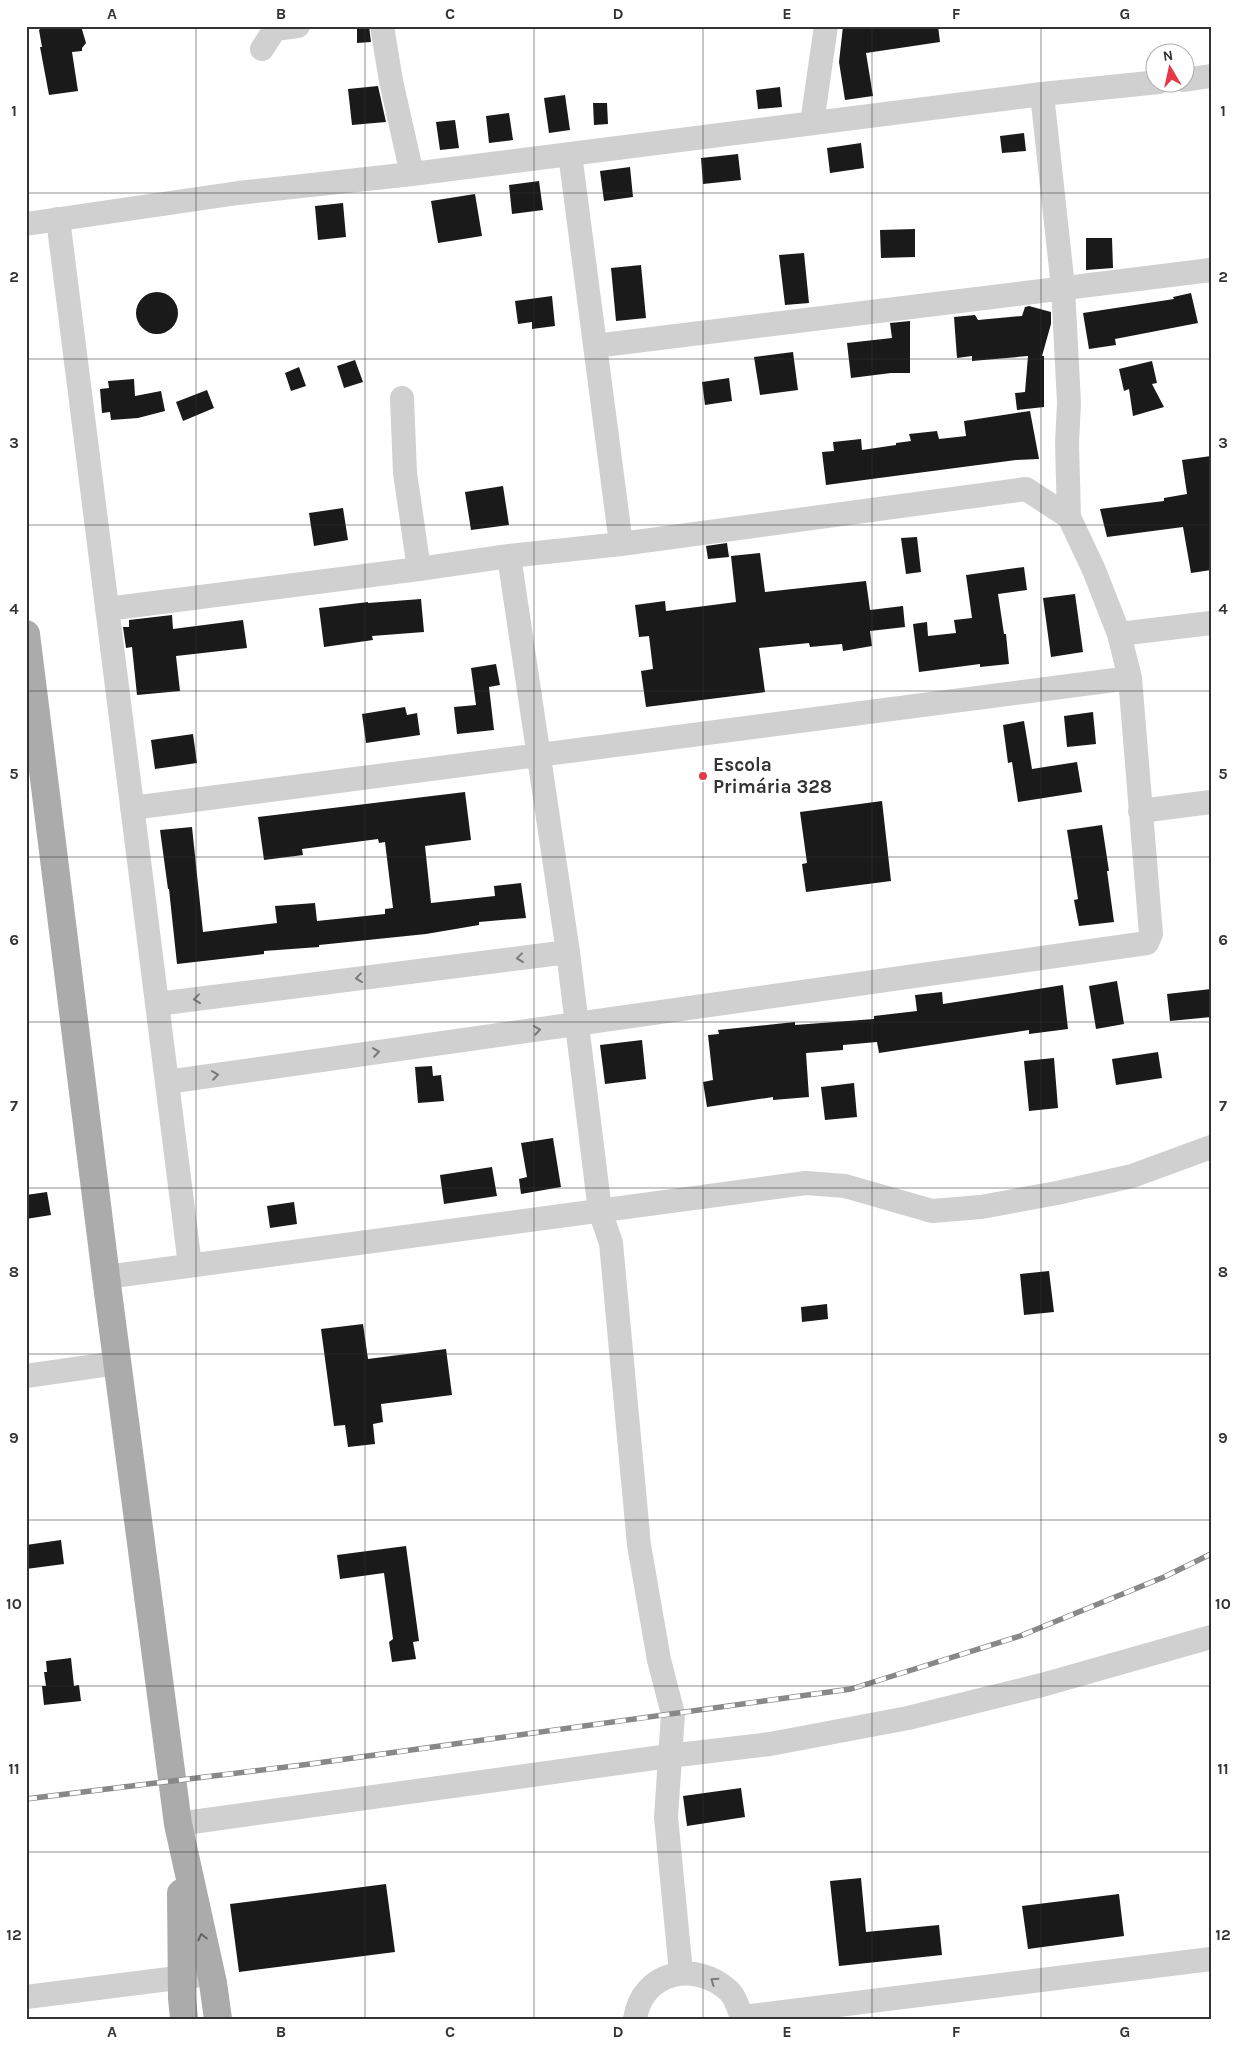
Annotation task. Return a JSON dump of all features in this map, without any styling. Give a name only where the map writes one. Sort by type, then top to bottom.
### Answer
[{"type":"main road","points":[[26,634],[117,1364],[180,1832],[211,1974],[218,2019]]},
{"type":"main road","points":[[180,1832],[184,2019]]},
{"type":"street","points":[[262,49],[275,29],[298,26]]},
{"type":"street","points":[[382,26],[391,82],[412,174]]},
{"type":"street","points":[[812,124],[826,26]]},
{"type":"street","points":[[1194,79],[1211,76]]},
{"type":"street","points":[[26,224],[238,193],[412,174],[1042,94],[1144,83]]},
{"type":"street","points":[[167,1082],[1147,943],[1151,934],[1130,678],[1118,634],[1094,570],[1069,517],[1069,403],[1063,287],[1042,94]]},
{"type":"street","points":[[570,154],[621,544]]},
{"type":"street","points":[[58,220],[190,1265]]},
{"type":"street","points":[[595,346],[1211,270]]},
{"type":"street","points":[[402,398],[405,473],[419,569]]},
{"type":"street","points":[[107,609],[509,556],[621,544],[1026,489],[1069,517]]},
{"type":"street","points":[[509,556],[568,952],[600,1211],[611,1243],[639,1545],[659,1660],[673,1714],[666,1817],[681,1972]]},
{"type":"street","points":[[1118,634],[1211,623]]},
{"type":"street","points":[[132,808],[1130,678]]},
{"type":"street","points":[[1140,811],[1211,802]]},
{"type":"street","points":[[157,1004],[568,952]]},
{"type":"street","points":[[106,1277],[806,1183],[845,1186],[932,1211],[981,1207],[1058,1193],[1132,1176],[1211,1147]]},
{"type":"street","points":[[26,1376],[117,1364]]},
{"type":"street","points":[[180,1832],[669,1756],[770,1744],[908,1718],[1042,1685],[1211,1637]]},
{"type":"street","points":[[635,2019],[637,2005],[654,1983],[681,1972],[708,1976],[730,1992],[742,2018],[1211,1959]]},
{"type":"street","points":[[26,1997],[211,1974]]},
{"type":"building","points":[[49,26],[81,26],[86,43],[82,51],[72,52],[78,91],[49,95],[40,47],[42,47],[39,30]]},
{"type":"building","points":[[357,26],[369,26],[371,42],[357,43]]},
{"type":"building","points":[[843,26],[938,26],[940,42],[866,53],[873,96],[845,100],[839,62]]},
{"type":"building","points":[[378,86],[386,122],[352,125],[348,89]]},
{"type":"building","points":[[780,87],[782,107],[758,109],[756,90]]},
{"type":"building","points":[[565,95],[570,130],[549,133],[544,98]]},
{"type":"building","points":[[593,103],[607,103],[608,124],[594,125]]},
{"type":"building","points":[[509,113],[513,140],[489,143],[486,116]]},
{"type":"building","points":[[455,120],[459,148],[440,150],[436,122]]},
{"type":"building","points":[[1024,133],[1026,151],[1002,153],[1000,136]]},
{"type":"building","points":[[861,143],[864,168],[830,173],[827,148]]},
{"type":"building","points":[[738,154],[741,180],[703,184],[701,158]]},
{"type":"building","points":[[630,167],[633,197],[604,201],[600,171]]},
{"type":"building","points":[[539,181],[543,210],[512,214],[509,185]]},
{"type":"building","points":[[475,194],[482,236],[438,243],[431,201]]},
{"type":"building","points":[[343,203],[346,237],[318,240],[315,206]]},
{"type":"building","points":[[915,229],[915,257],[881,258],[880,230]]},
{"type":"building","points":[[1086,238],[1112,238],[1113,268],[1086,270]]},
{"type":"building","points":[[804,253],[809,303],[785,305],[779,255]]},
{"type":"building","points":[[641,265],[646,318],[616,321],[611,268]]},
{"type":"building","points":[[161,292],[169,295],[175,301],[178,313],[175,325],[169,331],[153,334],[145,331],[139,325],[136,309],[139,301],[145,295]]},
{"type":"building","points":[[1191,293],[1198,323],[1115,339],[1116,345],[1089,349],[1083,313],[1174,299],[1173,297]]},
{"type":"building","points":[[552,296],[555,326],[532,329],[532,322],[518,324],[515,301]]},
{"type":"building","points":[[1029,306],[1051,312],[1051,324],[1042,356],[1044,356],[1044,407],[1017,410],[1015,393],[1025,392],[1028,356],[972,361],[972,356],[957,358],[954,317],[975,315],[978,320],[1022,316],[1025,307]]},
{"type":"building","points":[[910,321],[910,373],[891,373],[851,378],[847,343],[892,338],[890,323]]},
{"type":"building","points":[[793,352],[798,390],[760,395],[754,357]]},
{"type":"building","points":[[355,360],[363,382],[344,388],[337,366]]},
{"type":"building","points":[[1152,361],[1157,383],[1152,384],[1164,407],[1133,416],[1129,389],[1124,391],[1119,369]]},
{"type":"building","points":[[299,367],[306,386],[291,391],[285,373]]},
{"type":"building","points":[[729,378],[732,401],[705,405],[702,382]]},
{"type":"building","points":[[134,379],[135,396],[161,391],[165,411],[138,418],[111,420],[110,412],[102,413],[100,389],[109,388],[108,381]]},
{"type":"building","points":[[207,390],[214,408],[183,421],[176,402]]},
{"type":"building","points":[[1030,411],[1039,459],[1016,460],[826,485],[822,452],[834,451],[833,442],[861,439],[862,450],[911,441],[909,434],[937,431],[939,439],[966,436],[964,421]]},
{"type":"building","points":[[1211,456],[1211,570],[1191,573],[1183,527],[1107,537],[1100,509],[1164,501],[1164,498],[1187,494],[1182,460]]},
{"type":"building","points":[[503,486],[509,525],[471,530],[465,492]]},
{"type":"building","points":[[343,508],[348,540],[314,546],[309,513]]},
{"type":"building","points":[[917,537],[921,572],[906,574],[901,538]]},
{"type":"building","points":[[727,543],[729,557],[708,559],[706,546]]},
{"type":"building","points":[[760,553],[765,592],[866,581],[870,610],[903,606],[905,627],[870,631],[872,646],[843,651],[842,644],[810,647],[809,643],[759,648],[765,692],[646,707],[641,671],[653,669],[649,636],[639,637],[635,605],[665,601],[666,611],[736,602],[731,556]]},
{"type":"building","points":[[1024,567],[1027,590],[998,594],[1004,634],[1006,634],[1009,664],[980,667],[980,664],[919,672],[913,624],[927,622],[928,636],[956,633],[954,620],[972,618],[966,575]]},
{"type":"building","points":[[1075,594],[1083,652],[1051,657],[1043,598]]},
{"type":"building","points":[[421,599],[424,632],[372,636],[373,640],[324,647],[319,608],[368,602]]},
{"type":"building","points":[[172,615],[173,629],[243,620],[247,648],[176,656],[180,691],[137,695],[132,647],[126,648],[123,627],[129,627],[129,620]]},
{"type":"building","points":[[496,664],[500,685],[489,687],[494,730],[457,734],[454,707],[476,705],[471,668]]},
{"type":"building","points":[[405,707],[407,715],[417,713],[420,735],[366,743],[362,714]]},
{"type":"building","points":[[1093,712],[1096,744],[1067,747],[1064,716]]},
{"type":"building","points":[[1024,721],[1032,769],[1077,762],[1082,792],[1018,802],[1012,762],[1008,763],[1003,725]]},
{"type":"building","points":[[193,734],[197,763],[155,769],[151,740]]},
{"type":"building","points":[[465,792],[471,840],[425,846],[431,903],[495,896],[494,886],[521,883],[526,918],[479,922],[479,925],[426,934],[319,945],[319,947],[264,951],[264,954],[177,964],[169,889],[160,830],[192,827],[203,932],[277,923],[275,906],[315,903],[317,921],[385,914],[385,909],[393,908],[385,842],[379,843],[378,839],[302,849],[303,855],[264,860],[258,817]]},
{"type":"building","points":[[882,801],[891,881],[806,892],[802,864],[807,863],[800,812]]},
{"type":"building","points":[[1102,825],[1114,922],[1079,926],[1074,900],[1078,899],[1067,830]]},
{"type":"building","points":[[1117,981],[1124,1024],[1096,1029],[1089,986]]},
{"type":"building","points":[[1063,985],[1068,1029],[1029,1034],[1029,1030],[879,1053],[877,1042],[843,1045],[843,1050],[806,1053],[809,1097],[773,1100],[773,1097],[707,1107],[703,1082],[713,1080],[708,1035],[719,1034],[718,1030],[795,1022],[795,1025],[874,1019],[874,1016],[917,1011],[915,995],[942,992],[943,1004]]},
{"type":"building","points":[[1211,989],[1211,1017],[1170,1021],[1167,994]]},
{"type":"building","points":[[642,1040],[646,1079],[605,1084],[600,1045]]},
{"type":"building","points":[[1158,1052],[1162,1078],[1116,1085],[1112,1059]]},
{"type":"building","points":[[1054,1058],[1058,1108],[1029,1111],[1024,1061]]},
{"type":"building","points":[[432,1066],[433,1076],[441,1075],[444,1101],[418,1103],[415,1067]]},
{"type":"building","points":[[854,1083],[857,1117],[825,1120],[821,1087]]},
{"type":"building","points":[[553,1138],[561,1187],[521,1194],[519,1179],[527,1177],[521,1143]]},
{"type":"building","points":[[492,1167],[497,1196],[444,1204],[440,1175]]},
{"type":"building","points":[[47,1192],[51,1215],[26,1219],[26,1195]]},
{"type":"building","points":[[294,1202],[297,1224],[270,1228],[267,1206]]},
{"type":"building","points":[[1049,1271],[1054,1312],[1024,1315],[1020,1274]]},
{"type":"building","points":[[827,1304],[828,1319],[802,1322],[801,1307]]},
{"type":"building","points":[[363,1324],[368,1359],[446,1349],[452,1395],[381,1404],[383,1422],[373,1424],[375,1444],[348,1447],[345,1425],[334,1426],[321,1329]]},
{"type":"building","points":[[61,1540],[64,1564],[26,1569],[26,1545]]},
{"type":"building","points":[[406,1546],[419,1641],[413,1642],[416,1659],[392,1662],[389,1642],[393,1639],[384,1573],[340,1579],[337,1555]]},
{"type":"building","points":[[71,1658],[74,1686],[79,1685],[81,1701],[44,1705],[42,1686],[46,1686],[44,1672],[47,1672],[46,1661]]},
{"type":"building","points":[[741,1788],[745,1817],[687,1826],[683,1796]]},
{"type":"building","points":[[861,1878],[866,1932],[939,1925],[942,1955],[839,1966],[830,1881]]},
{"type":"building","points":[[386,1884],[395,1952],[239,1972],[230,1904]]},
{"type":"building","points":[[1119,1894],[1124,1936],[1028,1949],[1022,1906]]},
{"type":"railway","points":[[26,1799],[310,1764],[851,1689],[1020,1636],[1164,1577],[1211,1554]]},
{"type":"place","name":"Escola Primária 328","points":[[703,776]]}]
